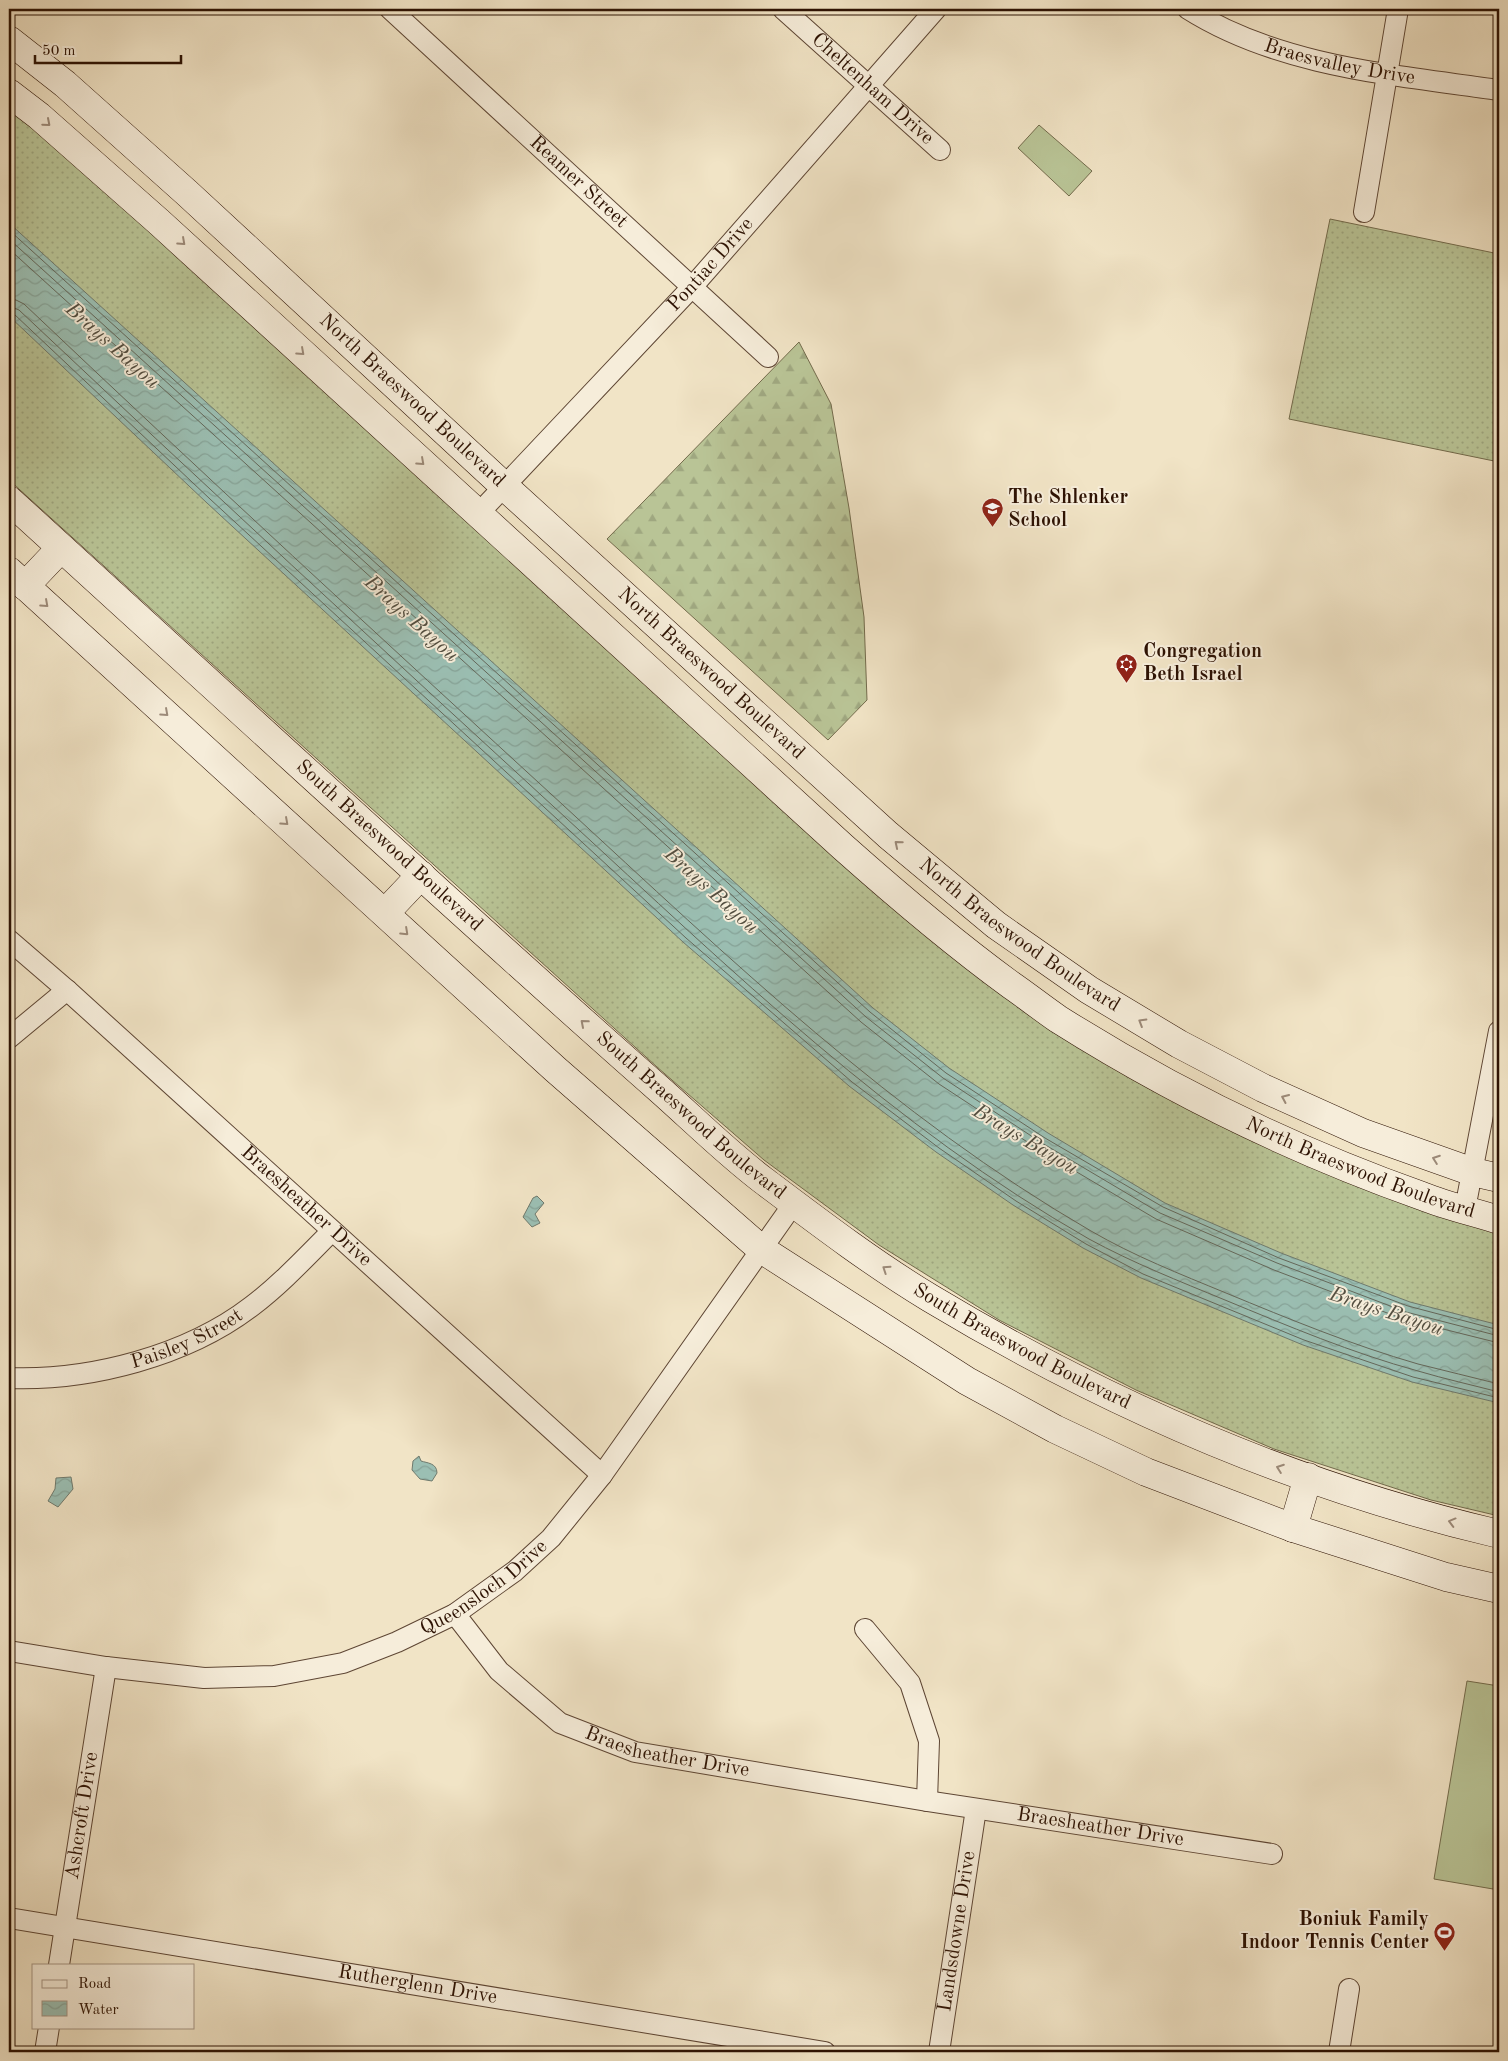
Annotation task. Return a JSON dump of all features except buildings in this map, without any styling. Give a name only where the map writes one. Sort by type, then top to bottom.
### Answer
[{"type":"main road","name":"North Braeswood Boulevard","points":[[9,40],[65,84],[187,193],[504,486],[888,835],[996,925],[1089,990],[1179,1044],[1263,1088],[1363,1133],[1473,1172],[1499,1178]]},
{"type":"main road","name":"North Braeswood Boulevard","points":[[9,93],[39,116],[159,222],[918,914],[989,969],[1057,1018],[1121,1056],[1239,1120],[1329,1160],[1422,1196],[1499,1220]]},
{"type":"main road","points":[[159,222],[187,193]]},
{"type":"main road","name":"South Braeswood Boulevard","points":[[9,500],[564,1005],[759,1177],[862,1253],[927,1296],[1048,1365],[1118,1400],[1220,1444],[1308,1478],[1499,1534]]},
{"type":"main road","points":[[61,548],[17,578],[555,1069],[761,1250],[967,1381],[1055,1429],[1146,1472],[1293,1528],[1446,1577],[1499,1589]]},
{"type":"main road","points":[[813,819],[839,791]]},
{"type":"main road","points":[[385,913],[420,875]]},
{"type":"main road","points":[[1293,1528],[1308,1478]]},
{"type":"street","name":"Reamer Street","points":[[390,9],[768,357]]},
{"type":"street","name":"Cheltenham Drive","points":[[782,9],[940,150]]},
{"type":"street","name":"Pontiac Drive","points":[[478,514],[693,286],[936,9]]},
{"type":"street","name":"Braesvalley Drive","points":[[1188,9],[1239,35],[1321,62],[1387,74],[1499,90]]},
{"type":"street","points":[[1364,212],[1398,9]]},
{"type":"street","name":"Braesheather Drive","points":[[9,940],[67,990],[602,1476]]},
{"type":"street","points":[[9,1038],[67,990]]},
{"type":"street","points":[[1465,1209],[1499,1031]]},
{"type":"street","name":"Queensloch Drive","points":[[9,1651],[106,1667],[204,1678],[274,1676],[343,1663],[397,1642],[455,1614],[515,1571],[551,1538],[602,1476],[794,1203]]},
{"type":"street","name":"Paisley Street","points":[[9,1378],[40,1379],[92,1373],[129,1365],[174,1349],[209,1332],[250,1308],[278,1285],[332,1231]]},
{"type":"street","name":"Braesheather Drive","points":[[455,1614],[499,1671],[560,1722],[635,1752],[976,1809],[1272,1854]]},
{"type":"street","points":[[865,1629],[910,1683],[929,1741],[927,1801]]},
{"type":"street","name":"Ashcroft Drive","points":[[59,1964],[106,1667]]},
{"type":"street","name":"Landsdowne Drive","points":[[939,2052],[976,1809]]},
{"type":"street","name":"Rutherglenn Drive","points":[[9,1918],[825,2052]]},
{"type":"street","points":[[1339,2052],[1349,1988]]},
{"type":"street","points":[[45,2052],[49,2028]]},
{"type":"green space","points":[[9,102],[1026,1009],[1499,1229],[1499,1516],[1431,1500],[1274,1449],[1136,1390],[999,1320],[879,1245],[764,1160],[657,1067],[9,480]]},
{"type":"green space","points":[[1039,125],[1092,171],[1069,196],[1018,148]]},
{"type":"green space","points":[[1330,219],[1499,254],[1499,462],[1289,419]]},
{"type":"green space","points":[[799,342],[831,404],[849,508],[864,617],[867,700],[828,740],[607,539]]},
{"type":"green space","points":[[1467,1681],[1499,1686],[1499,1890],[1434,1879]]},
{"type":"water","name":"Brays Bayou","points":[[9,223],[873,1008],[949,1068],[1048,1133],[1165,1203],[1281,1253],[1410,1302],[1499,1325],[1499,1403],[1412,1382],[1303,1345],[1141,1278],[1083,1248],[1013,1205],[936,1152],[849,1086],[683,942],[207,503],[9,316]]},
{"type":"water","points":[[537,1196],[544,1203],[535,1214],[540,1223],[532,1227],[523,1217],[533,1198]]},
{"type":"water","points":[[419,1456],[421,1461],[431,1464],[437,1470],[432,1481],[420,1479],[412,1470],[413,1461]]},
{"type":"water","points":[[71,1477],[73,1489],[58,1507],[48,1501],[55,1489],[56,1478]]},
{"type":"place","name":"The Shlenker School","points":[[992,528]]},
{"type":"place","name":"Congregation Beth Israel","points":[[1127,683]]},
{"type":"place","name":"Boniuk Family Indoor Tennis Center","points":[[1445,1951]]}]
